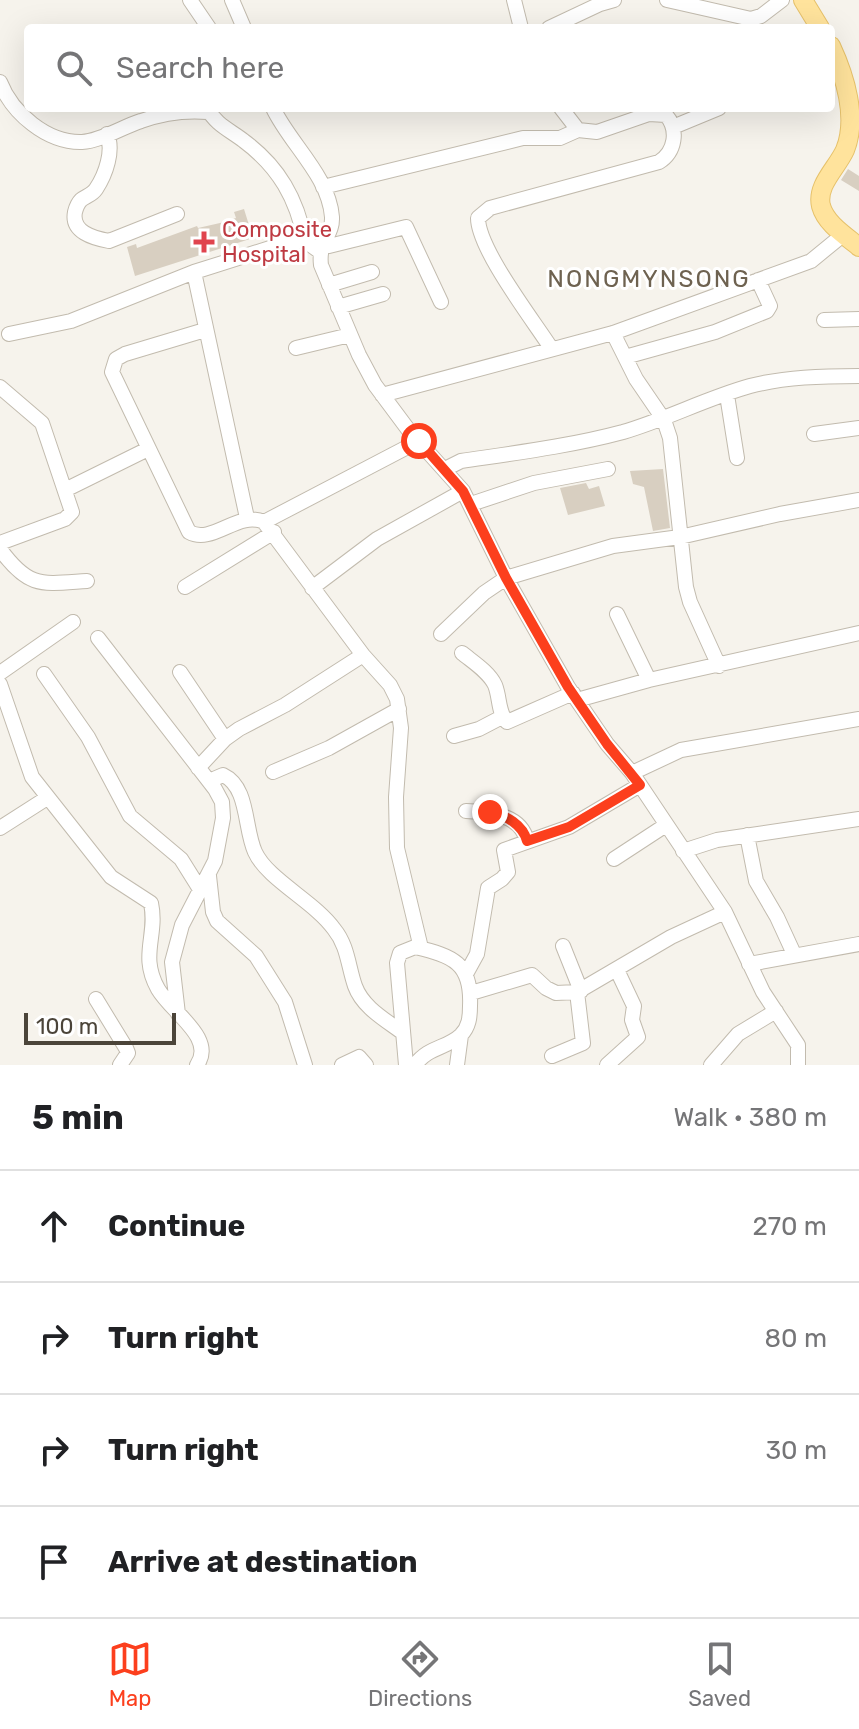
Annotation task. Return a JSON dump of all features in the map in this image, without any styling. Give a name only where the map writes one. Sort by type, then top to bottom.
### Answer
[{"type":"main road","points":[[803,0],[818,24]]},
{"type":"main road","points":[[835,66],[848,108],[852,150],[820,196],[825,216],[859,247]]},
{"type":"street","points":[[190,0],[206,24]]},
{"type":"street","points":[[232,0],[242,24]]},
{"type":"street","points":[[514,0],[520,24]]},
{"type":"street","points":[[558,24],[614,0]]},
{"type":"street","points":[[667,0],[751,19],[761,16],[782,0]]},
{"type":"street","points":[[0,82],[17,110],[42,131],[65,140],[83,142],[173,112]]},
{"type":"street","points":[[210,112],[223,128],[239,136],[264,157],[287,186],[300,213],[305,241]]},
{"type":"street","points":[[275,112],[323,187],[332,220],[320,248],[321,265],[350,335],[382,395],[467,498],[506,578],[575,697],[636,779],[725,912],[749,964],[798,1045],[798,1065]]},
{"type":"street","points":[[564,112],[578,130]]},
{"type":"street","points":[[673,127],[709,112]]},
{"type":"street","points":[[323,187],[523,138],[560,138],[578,130],[597,132],[656,113],[670,118],[673,127],[672,149],[668,157],[659,162],[490,208],[478,218],[478,228],[499,268],[551,348]]},
{"type":"street","points":[[107,134],[111,151],[98,186],[76,208],[74,222],[78,228],[109,241],[177,214]]},
{"type":"street","points":[[9,334],[71,321],[194,272],[286,243],[305,241],[320,248],[406,227],[441,302]]},
{"type":"street","points":[[382,395],[613,333],[811,261],[844,234]]},
{"type":"street","points":[[194,272],[247,518]]},
{"type":"street","points":[[329,285],[372,272]]},
{"type":"street","points":[[625,357],[715,332],[767,311],[770,302],[758,280]]},
{"type":"street","points":[[338,307],[383,294]]},
{"type":"street","points":[[824,320],[859,319]]},
{"type":"street","points":[[205,330],[125,354],[116,359],[112,372],[189,532],[204,535],[247,518],[269,527],[363,655],[390,685],[399,709],[401,728],[396,797],[397,848],[421,948]]},
{"type":"street","points":[[613,333],[651,405],[664,420],[670,438],[690,602],[719,666]]},
{"type":"street","points":[[296,348],[350,335]]},
{"type":"street","points":[[445,469],[461,461],[586,441],[664,420],[748,387],[821,376],[859,376]]},
{"type":"street","points":[[0,387],[42,423],[72,512],[65,519],[0,546],[8,560],[31,581],[44,584],[87,581]]},
{"type":"street","points":[[727,395],[737,458]]},
{"type":"street","points":[[814,434],[859,428]]},
{"type":"street","points":[[185,587],[269,527],[419,441]]},
{"type":"street","points":[[65,490],[148,449]]},
{"type":"street","points":[[312,588],[377,539],[467,498],[608,469]]},
{"type":"street","points":[[441,634],[484,593],[506,578],[583,553],[680,537],[859,500]]},
{"type":"street","points":[[617,614],[649,680]]},
{"type":"street","points":[[0,673],[73,622]]},
{"type":"street","points":[[462,653],[491,678],[502,717],[507,722],[575,697],[859,633]]},
{"type":"street","points":[[98,638],[222,802],[223,818],[215,861],[175,944],[172,962],[178,1014]]},
{"type":"street","points":[[198,768],[225,739],[363,655]]},
{"type":"street","points":[[180,672],[225,739]]},
{"type":"street","points":[[44,674],[88,737],[130,816],[181,859],[201,891]]},
{"type":"street","points":[[0,684],[32,777],[111,877],[151,903],[149,972],[167,1004],[192,1028],[204,1045],[203,1056],[197,1065]]},
{"type":"street","points":[[273,772],[329,748],[399,709]]},
{"type":"street","points":[[454,736],[479,729],[502,717]]},
{"type":"street","points":[[466,974],[477,954],[488,888],[508,872],[504,850],[569,827],[681,750],[859,719]]},
{"type":"street","points":[[209,781],[223,775],[231,778],[241,799],[258,857],[334,927],[347,953],[355,988],[362,999],[403,1033]]},
{"type":"street","points":[[0,828],[47,798]]},
{"type":"street","points":[[466,811],[501,815],[520,827],[527,841]]},
{"type":"street","points":[[683,851],[717,840],[859,819]]},
{"type":"street","points":[[614,859],[666,825]]},
{"type":"street","points":[[747,835],[756,881],[794,954]]},
{"type":"street","points":[[209,875],[217,921],[256,956],[285,1002],[305,1065]]},
{"type":"street","points":[[471,993],[532,975],[556,993],[579,992],[671,937],[725,912]]},
{"type":"street","points":[[749,964],[859,944]]},
{"type":"street","points":[[552,1056],[583,1043],[579,992],[563,946]]},
{"type":"street","points":[[406,1065],[397,963],[400,953],[406,949],[421,948],[448,958],[466,974],[471,993],[467,1027],[461,1035],[427,1051],[415,1065]]},
{"type":"street","points":[[607,1065],[638,1037],[632,1020],[634,1006],[617,970]]},
{"type":"street","points":[[96,999],[128,1053],[120,1065]]},
{"type":"street","points":[[711,1065],[738,1034],[776,1011]]},
{"type":"street","points":[[457,1065],[461,1035]]},
{"type":"street","points":[[342,1065],[356,1057],[366,1065]]},
{"type":"building","points":[[848,169],[859,176],[859,191],[841,180]]},
{"type":"building","points":[[244,209],[253,238],[135,276],[127,247],[136,244],[137,248],[197,226],[236,218],[234,212]]},
{"type":"building","points":[[663,469],[670,528],[653,531],[644,487],[633,484],[630,471]]},
{"type":"building","points":[[586,483],[589,489],[599,486],[605,506],[568,515],[560,488]]},
{"type":"place","name":"Composite Hospital","points":[[204,242]]},
{"type":"district","name":"NONGMYNSONG","points":[[649,279]]},
{"type":"route","points":[[419,441],[463,491],[506,578],[568,687],[640,785],[569,827],[527,841],[520,827],[490,812]]}]
